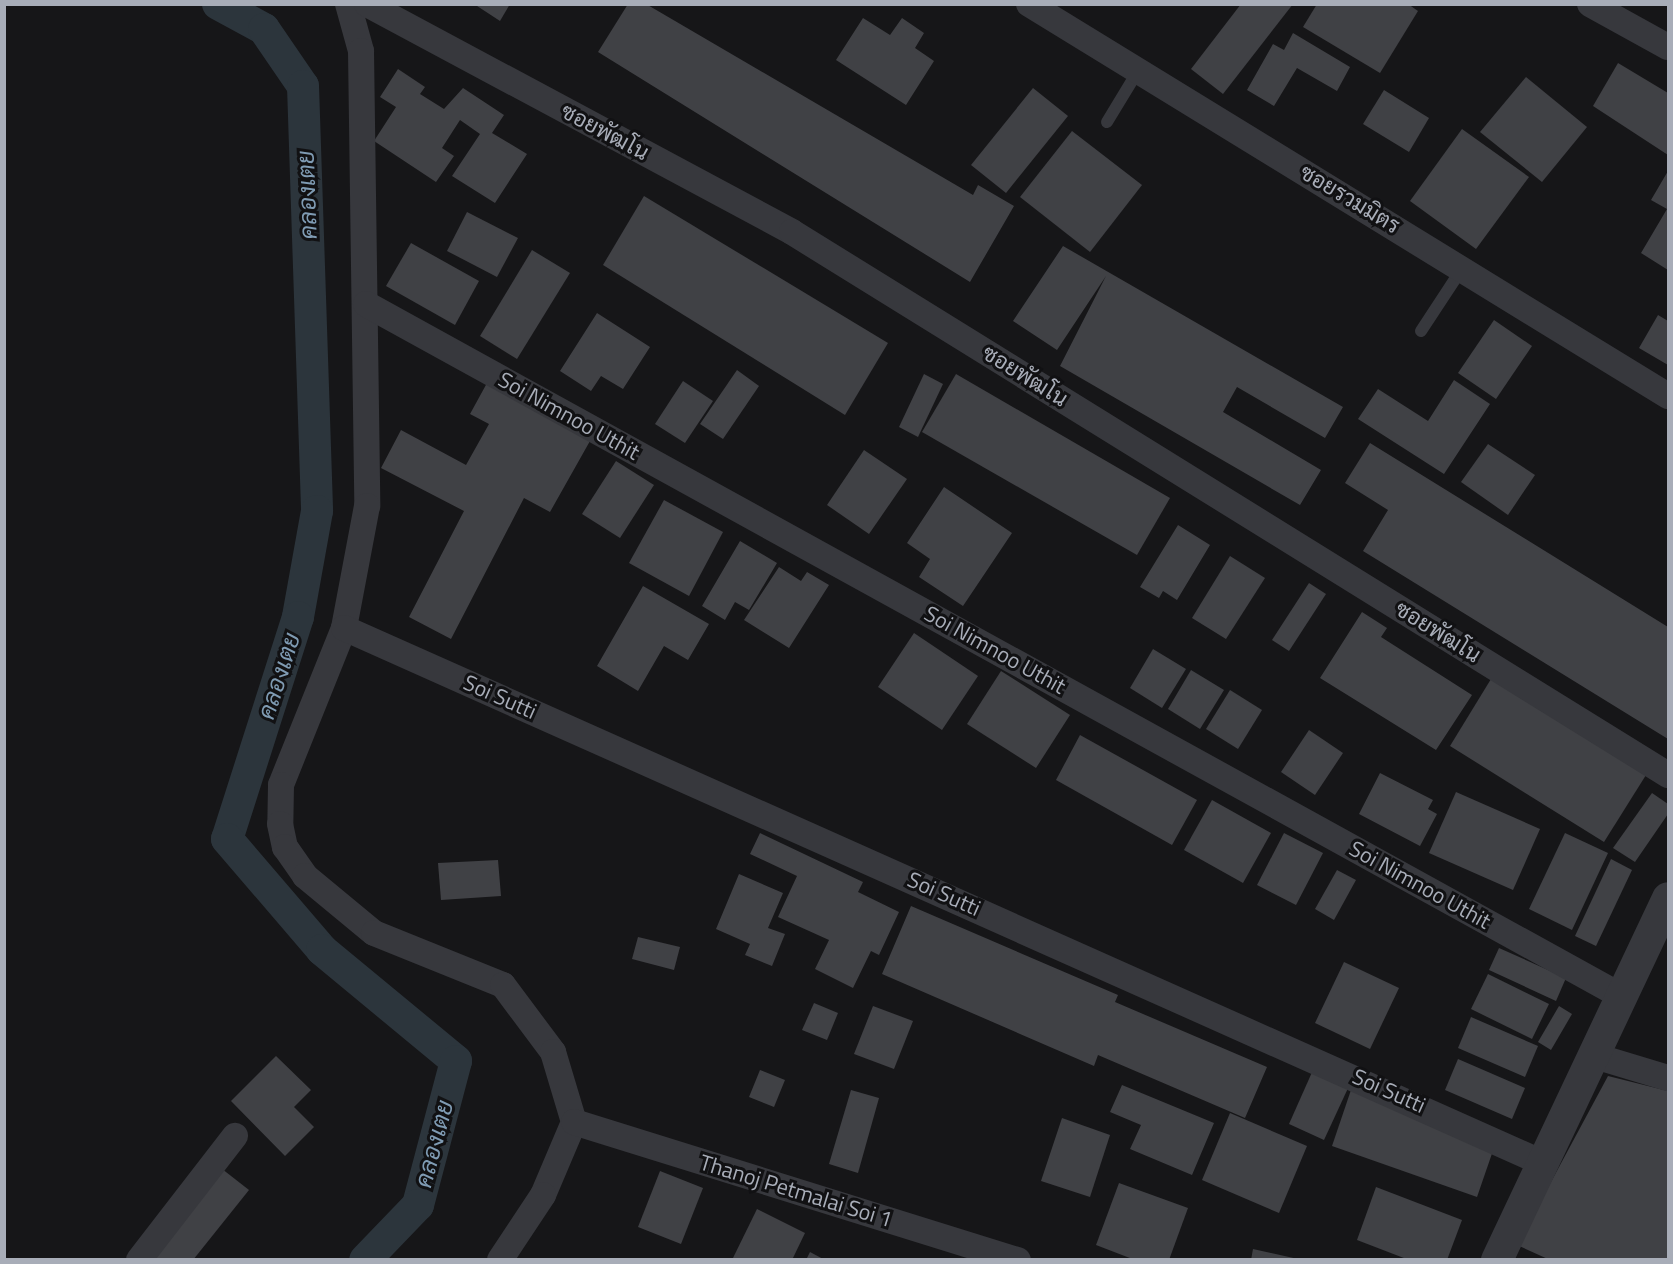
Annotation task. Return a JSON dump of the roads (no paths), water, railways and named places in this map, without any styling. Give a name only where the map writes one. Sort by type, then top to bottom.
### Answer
[{"type":"street","points":[[348,4],[361,51],[367,506],[344,628],[281,785],[285,847],[305,876],[374,933],[503,985],[553,1052],[574,1122],[543,1195],[500,1260]]},
{"type":"street","name":"ซอยพัฒโน","points":[[367,4],[792,232],[1668,775]]},
{"type":"street","name":"ซอยรวมมิตร","points":[[1029,4],[1463,267],[1668,396]]},
{"type":"street","points":[[1590,4],[1668,47]]},
{"type":"street","name":"Soi Nimnoo Uthit","points":[[366,304],[1623,996]]},
{"type":"street","name":"Soi Sutti","points":[[344,628],[1544,1163]]},
{"type":"street","points":[[1497,1260],[1668,898]]},
{"type":"street","points":[[1595,1056],[1668,1078]]},
{"type":"street","name":"Thanoj Petmalai Soi 1","points":[[574,1122],[1018,1260]]},
{"type":"street","points":[[139,1260],[235,1136]]},
{"type":"lane","points":[[1107,122],[1138,70]]},
{"type":"lane","points":[[1422,331],[1463,267]]},
{"type":"waterway","name":"คลองเตย","points":[[218,4],[264,29],[303,86],[317,511],[298,617],[227,839],[322,950],[456,1061],[418,1205],[365,1260]]}]
